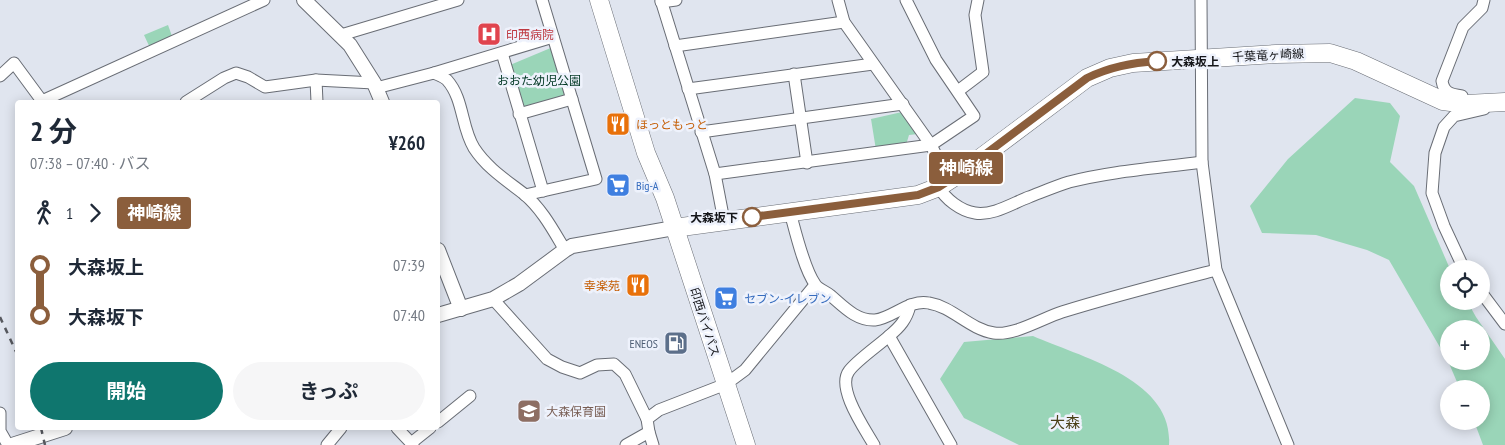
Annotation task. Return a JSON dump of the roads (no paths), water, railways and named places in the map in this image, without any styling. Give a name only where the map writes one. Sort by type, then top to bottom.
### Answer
[{"type":"main road","name":"印西バイパス","points":[[599,0],[646,152],[665,198],[746,445]]},
{"type":"main road","name":"印西バイパス","points":[[611,0],[657,150],[665,198]]},
{"type":"main road","name":"千葉竜ヶ崎線","points":[[674,228],[918,195],[942,185],[1087,78],[1110,68],[1133,63],[1201,58],[1330,53],[1356,61],[1443,101],[1454,103],[1505,102]]},
{"type":"street","points":[[44,100],[264,0]]},
{"type":"street","points":[[304,0],[341,35],[359,57],[381,100]]},
{"type":"street","points":[[341,35],[458,0]]},
{"type":"street","points":[[525,195],[596,179],[542,0]]},
{"type":"street","points":[[676,0],[661,1],[714,174],[724,221]]},
{"type":"street","points":[[838,0],[844,22],[932,145],[938,159],[942,193],[953,204],[964,209],[974,213],[988,213],[1068,183],[1115,173],[1202,162]]},
{"type":"street","points":[[714,174],[932,145],[974,116],[936,60],[906,0]]},
{"type":"street","points":[[958,91],[983,72],[975,15],[978,0]]},
{"type":"street","points":[[1201,0],[1202,162],[1216,270],[1288,445]]},
{"type":"street","points":[[1460,260],[1432,194],[1432,179],[1435,153],[1444,127],[1454,116],[1486,109],[1477,103],[1474,97],[1450,94],[1444,89],[1442,81],[1463,27],[1482,8],[1484,0]]},
{"type":"street","points":[[675,46],[844,22]]},
{"type":"street","points":[[189,100],[236,73],[248,77],[265,87],[279,87],[316,80],[375,86],[434,73],[553,37]]},
{"type":"street","points":[[502,53],[543,191]]},
{"type":"street","points":[[0,76],[14,63],[41,100]]},
{"type":"street","points":[[688,89],[873,64]]},
{"type":"street","points":[[434,73],[447,80],[454,92],[473,146],[499,175],[525,195],[546,219],[565,250]]},
{"type":"street","points":[[794,74],[807,162]]},
{"type":"street","points":[[316,80],[317,100]]},
{"type":"street","points":[[519,114],[572,99]]},
{"type":"street","points":[[701,132],[903,104]]},
{"type":"street","points":[[790,212],[815,285],[849,312],[863,318],[876,320],[910,305],[928,303],[942,308],[978,329],[996,333],[1013,330],[1059,312],[1117,295],[1216,270]]},
{"type":"street","points":[[440,314],[493,299],[519,284],[565,250],[580,244],[674,228]]},
{"type":"street","points":[[440,255],[460,308]]},
{"type":"street","points":[[647,419],[659,410],[726,384],[745,370],[815,285]]},
{"type":"street","points":[[493,299],[547,359],[562,368],[580,373],[597,365],[614,364],[625,374],[647,419],[653,445]]},
{"type":"street","points":[[1490,304],[1505,324]]},
{"type":"street","points":[[874,445],[850,400],[844,384],[848,372],[900,326],[906,318],[910,305]]},
{"type":"street","points":[[890,336],[951,445]]},
{"type":"street","points":[[440,420],[470,396]]},
{"type":"street","points":[[0,413],[0,432],[8,445]]},
{"type":"street","points":[[12,445],[58,430]]},
{"type":"street","points":[[327,445],[338,430]]},
{"type":"street","points":[[400,430],[412,444],[428,430]]},
{"type":"street","points":[[626,445],[649,432]]},
{"type":"railway","points":[[0,317],[15,350]]},
{"type":"railway","points":[[41,430],[45,445]]},
{"type":"place","name":"印西病院","points":[[489,34]]},
{"type":"place","name":"大森坂上","points":[[1157,61]]},
{"type":"place","name":"ほっともっと","points":[[618,124]]},
{"type":"place","name":"Big-A","points":[[618,185]]},
{"type":"place","name":"大森坂下","points":[[752,217]]},
{"type":"place","name":"幸楽苑","points":[[638,285]]},
{"type":"place","name":"セブン-イレブン","points":[[726,298]]},
{"type":"place","name":"ENEOS","points":[[676,343]]},
{"type":"place","name":"大森保育園","points":[[529,411]]},
{"type":"district","name":"大森","points":[[1065,422]]},
{"type":"park label","name":"おおた幼児公園","points":[[539,80]]}]
